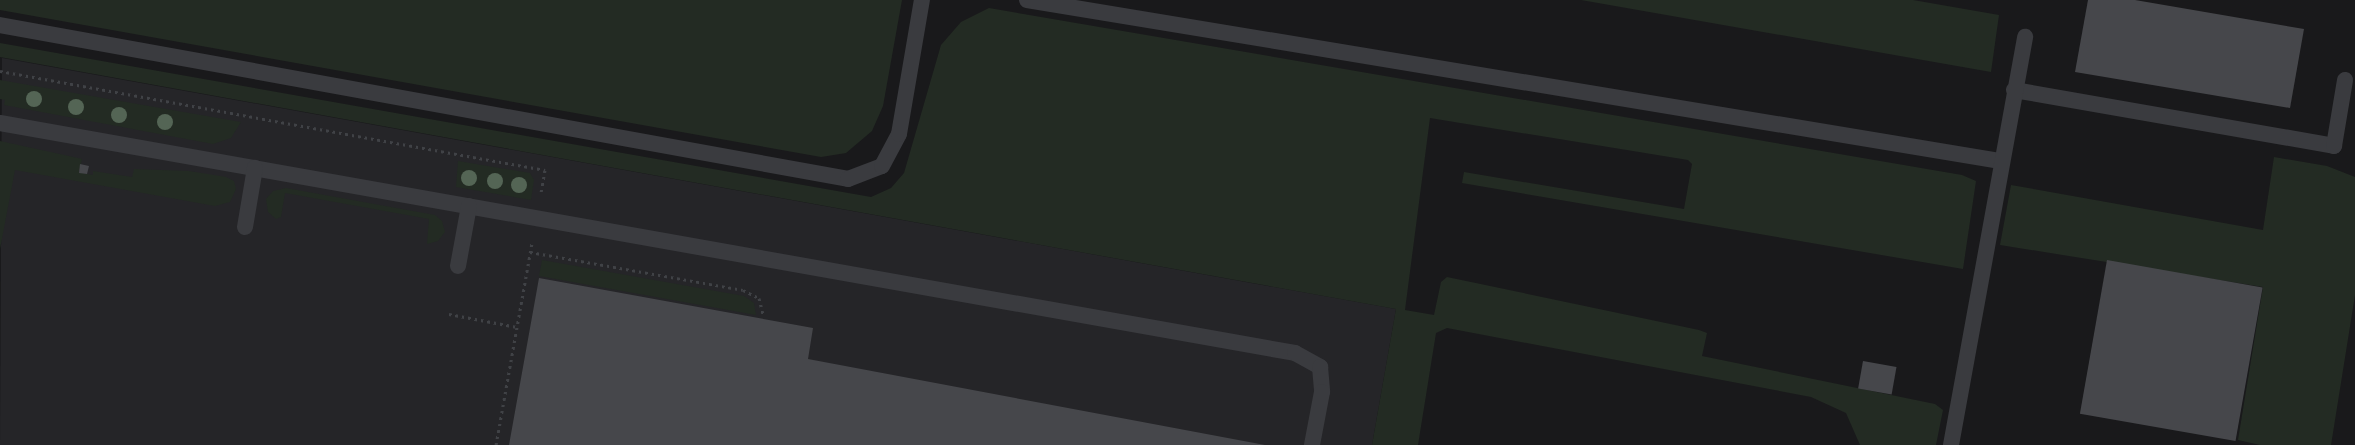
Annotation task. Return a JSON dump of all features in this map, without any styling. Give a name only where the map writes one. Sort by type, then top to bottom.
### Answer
[{"type":"lane","points":[[0,25],[848,178],[882,166],[899,134],[922,0]]},
{"type":"lane","points":[[1028,0],[2001,161]]},
{"type":"lane","points":[[1951,445],[2025,36]]},
{"type":"lane","points":[[2014,90],[2334,146],[2345,80]]},
{"type":"lane","points":[[0,123],[1295,353],[1320,367],[1322,392],[1312,445]]},
{"type":"lane","points":[[245,227],[256,168]]},
{"type":"lane","points":[[458,266],[469,206]]},
{"type":"path","points":[[0,72],[545,170],[496,445]]},
{"type":"path","points":[[530,252],[743,290],[759,298],[763,314]]},
{"type":"path","points":[[449,314],[517,326]]},
{"type":"shaded area","points":[[0,0],[902,0],[883,106],[872,131],[846,153],[821,157],[0,10]]},
{"type":"shaded area","points":[[1581,0],[1913,0],[1999,15],[1991,72]]},
{"type":"shaded area","points":[[989,8],[1962,175],[1976,181],[1963,269],[1462,183],[1464,172],[1684,209],[1692,164],[1688,160],[1430,118],[1405,310],[1434,315],[1441,282],[1447,277],[1699,330],[1707,333],[1702,356],[1935,404],[1943,410],[1936,445],[1860,445],[1846,413],[1811,397],[1447,328],[1436,333],[1418,445],[1372,445],[1396,309],[0,57],[0,43],[871,197],[891,188],[904,173],[941,45],[961,22]]},
{"type":"shaded area","points":[[2,58],[1396,309],[1372,445],[0,445]]},
{"type":"shaded area","points":[[0,80],[241,122],[231,138],[213,144],[4,105],[5,100],[0,99]]},
{"type":"shaded area","points":[[0,141],[82,159],[79,172],[87,174],[93,175],[93,171],[132,177],[134,169],[189,171],[226,177],[234,181],[236,189],[230,202],[215,206],[15,170],[0,249]]},
{"type":"shaded area","points":[[2274,157],[2327,166],[2355,177],[2355,295],[2331,445],[2260,445],[2238,440],[2263,287],[2000,245],[2011,185],[2263,230]]},
{"type":"shaded area","points":[[458,161],[530,173],[534,180],[531,200],[456,187]]},
{"type":"shaded area","points":[[286,188],[435,215],[442,221],[445,232],[438,241],[427,244],[429,219],[285,193],[281,217],[276,219],[268,212],[266,199],[273,191]]},
{"type":"shaded area","points":[[542,260],[744,296],[754,303],[756,315],[539,276]]},
{"type":"building","points":[[2088,0],[2135,0],[2304,29],[2290,108],[2075,72]]},
{"type":"building","points":[[80,164],[89,166],[87,174],[79,173]]},
{"type":"building","points":[[2107,260],[2263,287],[2236,441],[2080,414]]},
{"type":"building","points":[[539,278],[813,328],[808,359],[1265,445],[509,445]]},
{"type":"building","points":[[1863,361],[1896,367],[1892,394],[1858,389]]}]
